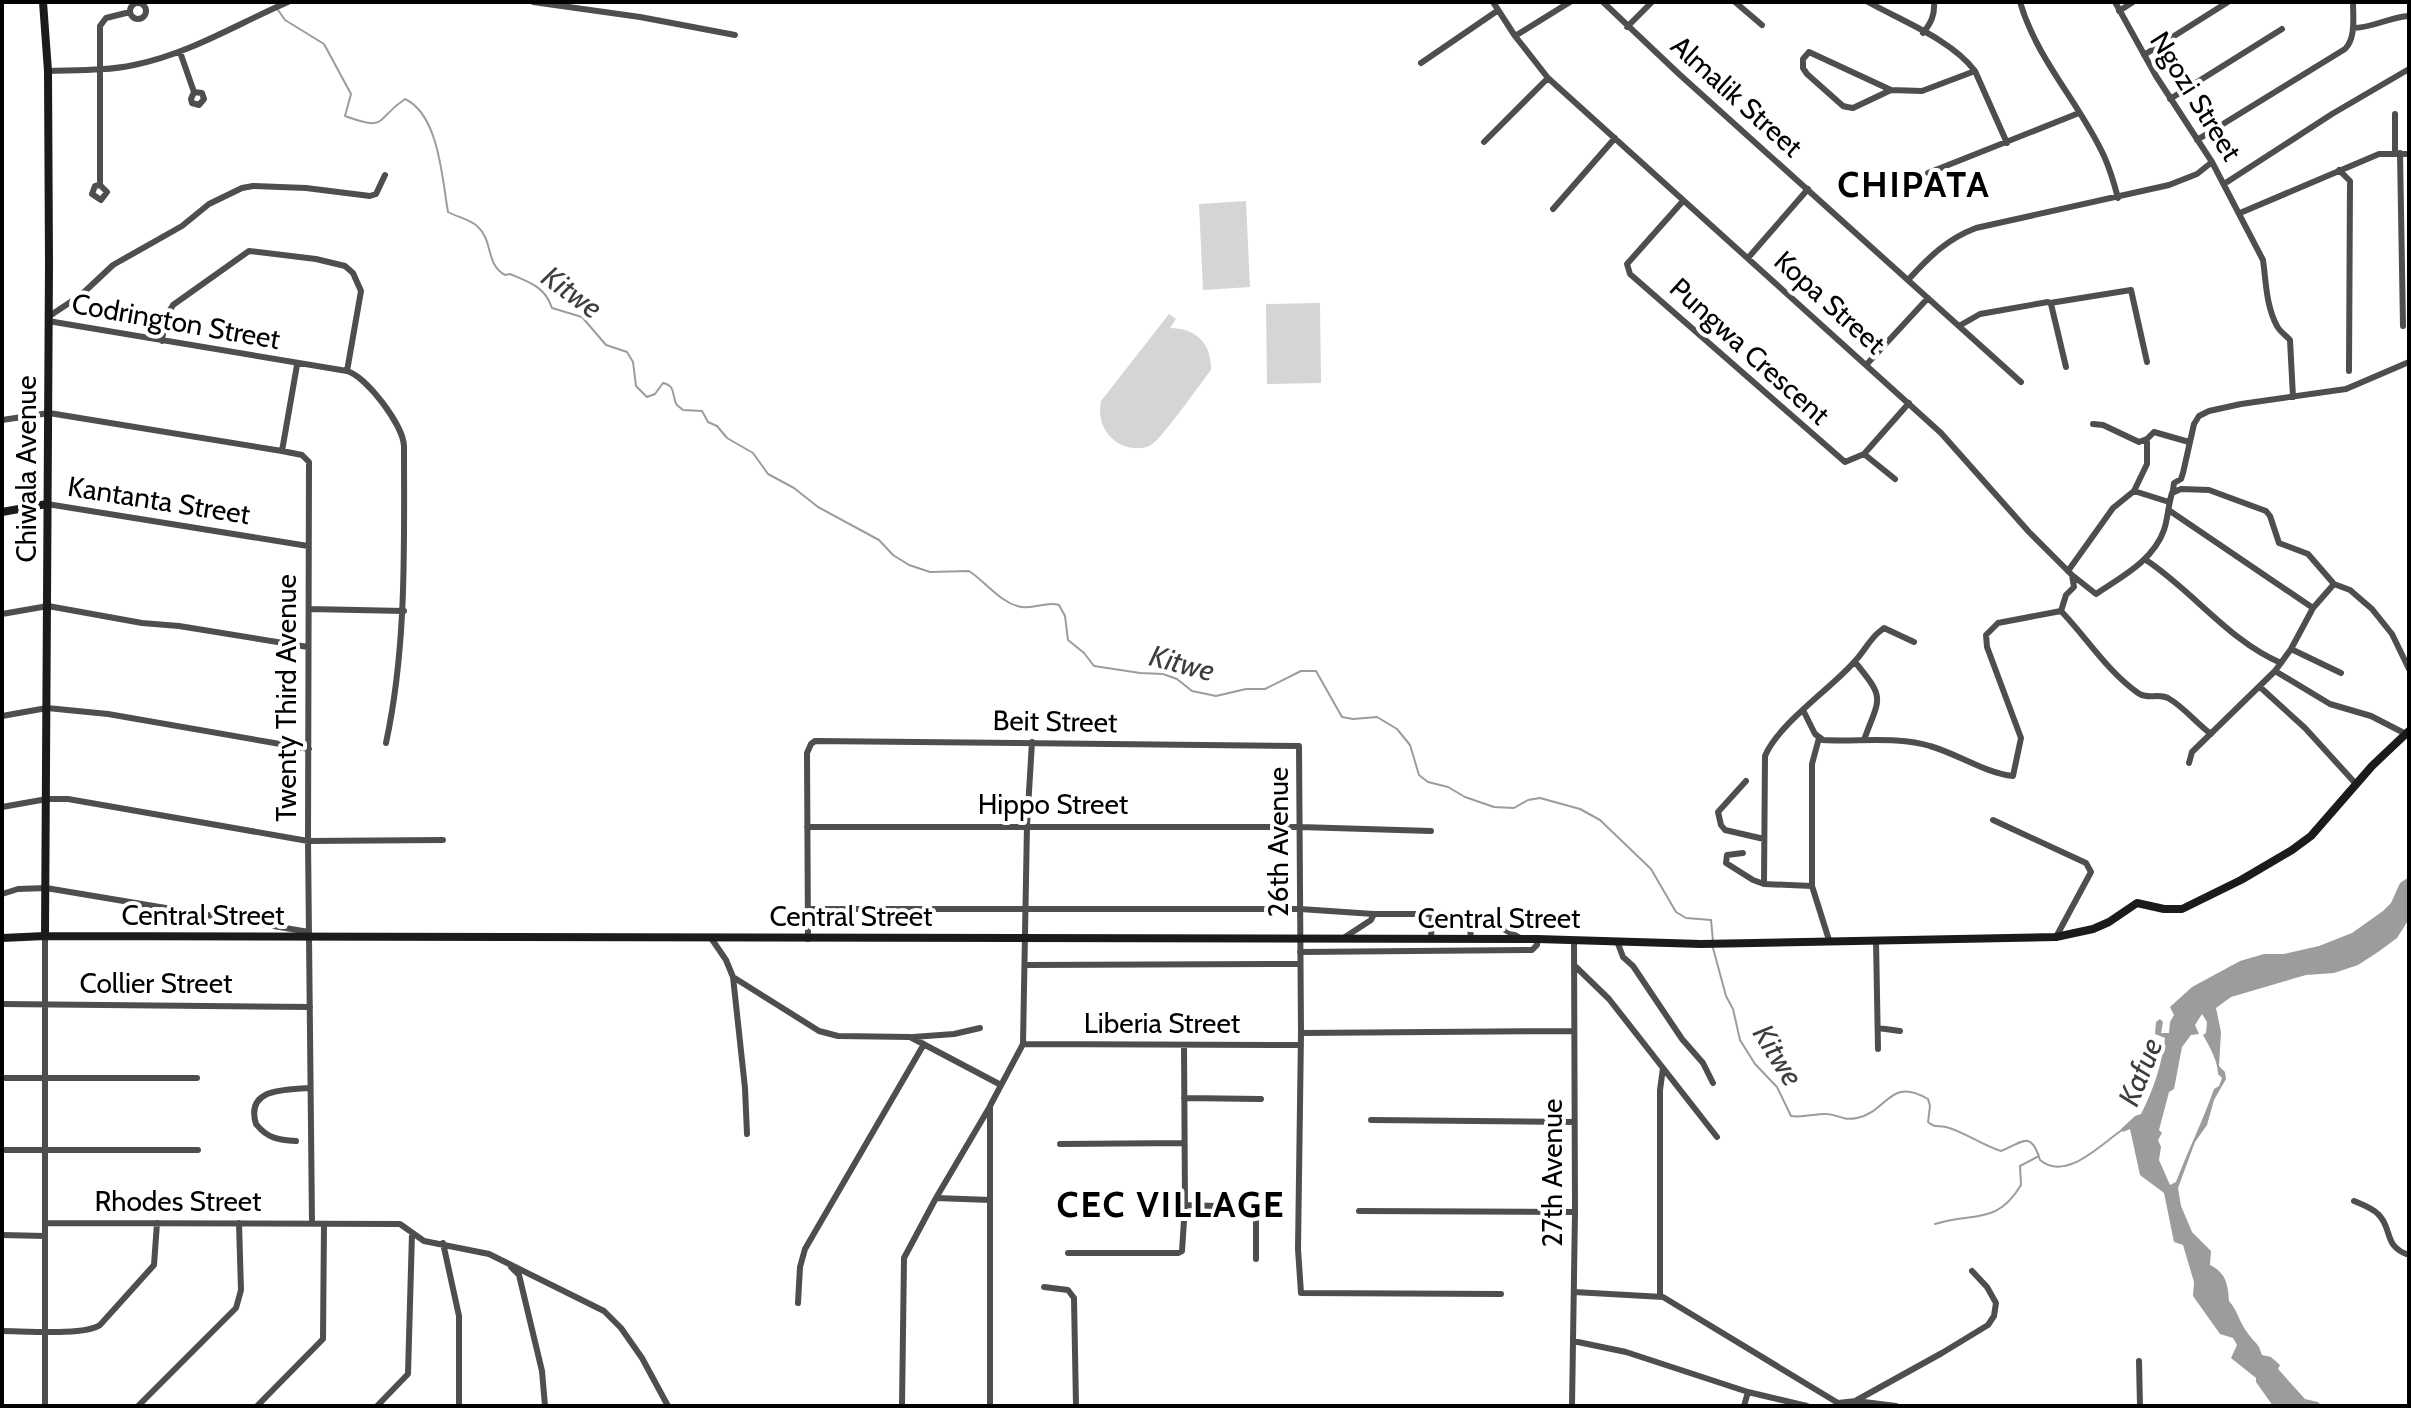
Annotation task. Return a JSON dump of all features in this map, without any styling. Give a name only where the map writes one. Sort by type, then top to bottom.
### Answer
[{"type":"street","name":"Chiwala Avenue","points":[[43,2],[48,71],[49,413],[45,936]]},
{"type":"street","points":[[533,2],[640,17],[735,35]]},
{"type":"street","name":"Kopa Street","points":[[1493,2],[1548,78],[1909,403],[1957,450],[2008,511],[2070,573],[2096,594],[2146,560]]},
{"type":"street","points":[[1515,36],[1570,2]]},
{"type":"street","name":"Almalik Street","points":[[1603,2],[2021,382]]},
{"type":"street","points":[[1627,27],[1652,2]]},
{"type":"street","points":[[1735,2],[1762,25]]},
{"type":"street","points":[[1868,2],[1960,54],[1975,71],[2007,143]]},
{"type":"street","points":[[1923,33],[1935,11],[1934,2]]},
{"type":"street","points":[[2020,2],[2036,44],[2105,156],[2118,198]]},
{"type":"street","name":"Ngozi Street","points":[[2115,2],[2170,99],[2212,162],[2263,260],[2273,318],[2278,329],[2290,340],[2293,397]]},
{"type":"street","points":[[2119,11],[2133,2]]},
{"type":"street","points":[[2144,55],[2228,2]]},
{"type":"street","points":[[2197,140],[2350,45],[2353,2]]},
{"type":"street","points":[[48,71],[99,70],[135,65],[180,52],[286,3]]},
{"type":"street","points":[[1421,63],[1497,11]]},
{"type":"street","points":[[100,185],[99,70],[102,21],[130,12]]},
{"type":"street","points":[[2353,28],[2409,16]]},
{"type":"street","points":[[2170,99],[2282,29]]},
{"type":"street","points":[[180,52],[194,92]]},
{"type":"street","points":[[1891,90],[1853,108],[1843,106],[1807,74],[1803,68],[1805,55],[1809,52],[1891,90],[1922,91],[1975,71]]},
{"type":"street","points":[[2224,184],[2332,114],[2409,69]]},
{"type":"street","points":[[1484,142],[1548,78]]},
{"type":"street","points":[[1928,173],[2079,113]]},
{"type":"street","points":[[2395,114],[2403,326]]},
{"type":"street","points":[[1553,209],[1615,138]]},
{"type":"street","points":[[2240,213],[2379,154],[2409,154]]},
{"type":"street","points":[[1908,280],[1933,252],[1960,234],[2118,198],[2181,180],[2197,174],[2212,162]]},
{"type":"street","points":[[2339,170],[2350,181],[2349,371]]},
{"type":"street","points":[[48,319],[81,295],[113,265],[182,226],[209,204],[242,188],[306,188],[370,196],[376,194],[385,175]]},
{"type":"street","points":[[1748,258],[1808,189]]},
{"type":"street","name":"Pungwa Crescent","points":[[1683,201],[1627,264],[1630,274],[1839,459],[1850,462],[1864,454]]},
{"type":"street","points":[[162,341],[165,318],[173,305],[249,251],[316,259],[345,266],[353,273],[361,291],[347,371],[359,377],[384,406],[403,438],[404,611],[386,743]]},
{"type":"street","points":[[1959,326],[1980,314],[2131,290],[2147,362]]},
{"type":"street","points":[[1867,364],[1928,298]]},
{"type":"street","points":[[2050,303],[2066,367]]},
{"type":"street","name":"Codrington Street","points":[[48,319],[297,365],[347,371]]},
{"type":"street","points":[[2281,663],[2250,647],[2188,591],[2146,560],[2161,537],[2170,511],[2174,483],[2181,479],[2183,473],[2196,419],[2209,411],[2241,404],[2346,389],[2409,362]]},
{"type":"street","points":[[2,419],[49,413],[282,451],[297,365]]},
{"type":"street","points":[[1895,479],[1864,454],[1909,403]]},
{"type":"street","points":[[2093,424],[2103,425],[2139,442],[2154,432],[2189,442]]},
{"type":"street","points":[[2061,611],[2066,595],[2074,587],[2070,573],[2113,508],[2134,491],[2147,464],[2147,439]]},
{"type":"street","name":"Twenty Third Avenue","points":[[282,451],[307,458],[312,1223]]},
{"type":"street","points":[[2172,493],[2181,489],[2209,490],[2266,511],[2279,543],[2308,554],[2334,584],[2359,597],[2379,617],[2392,634],[2409,669]]},
{"type":"street","points":[[2134,491],[2169,502]]},
{"type":"street","name":"Kantanta Street","points":[[2,512],[47,504],[308,546]]},
{"type":"street","points":[[2170,511],[2313,608]]},
{"type":"street","points":[[2189,763],[2192,752],[2275,671],[2313,608],[2334,584]]},
{"type":"street","points":[[2,614],[48,606],[308,647]]},
{"type":"street","points":[[309,609],[404,611]]},
{"type":"street","points":[[2061,611],[2100,659],[2133,689],[2144,697],[2166,697],[2182,707],[2211,734]]},
{"type":"street","points":[[1819,738],[1931,746],[1999,774],[2013,776],[2021,738],[1987,647],[1986,635],[1998,623],[2061,611]]},
{"type":"street","points":[[1764,884],[1765,756],[1773,743],[1855,662],[1873,637],[1884,628],[1914,642]]},
{"type":"street","points":[[2291,649],[2341,673]]},
{"type":"street","points":[[1855,662],[1877,691],[1878,703],[1864,740]]},
{"type":"street","points":[[2275,671],[2330,704],[2371,716],[2407,732]]},
{"type":"street","points":[[2260,687],[2305,728],[2356,784]]},
{"type":"street","points":[[2,716],[47,708],[178,725],[309,749]]},
{"type":"street","points":[[1803,710],[1819,738],[1812,764],[1812,886],[1829,940]]},
{"type":"street","name":"Central Street","points":[[2,938],[309,935],[1537,939],[1701,944],[2056,937],[2093,929],[2137,903],[2182,909],[2228,887],[2311,836],[2407,732]]},
{"type":"street","name":"Beit Street","points":[[807,827],[807,753],[811,744],[821,740],[1299,746]]},
{"type":"street","points":[[902,1406],[904,1258],[1023,1044],[1027,965],[1027,825],[1032,742]]},
{"type":"street","name":"26th Avenue","points":[[1299,746],[1301,1045],[1298,1249],[1301,1293],[1501,1294]]},
{"type":"street","points":[[1746,781],[1717,817],[1725,830],[1764,839]]},
{"type":"street","points":[[2,807],[47,799],[68,799],[308,841],[443,840]]},
{"type":"street","points":[[1993,820],[2090,867],[2091,872],[2056,937]]},
{"type":"street","name":"Hippo Street","points":[[807,827],[1027,825],[1431,831]]},
{"type":"street","points":[[807,827],[808,939]]},
{"type":"street","points":[[1743,853],[1727,855],[1726,863],[1753,880],[1764,884],[1812,886]]},
{"type":"street","points":[[2,894],[18,889],[46,888],[309,935]]},
{"type":"street","points":[[808,909],[1300,909],[1374,914],[1469,914],[1521,939]]},
{"type":"street","points":[[1341,939],[1371,920],[1374,914]]},
{"type":"street","points":[[1431,939],[1432,914]]},
{"type":"street","points":[[1469,914],[1471,939]]},
{"type":"street","points":[[45,936],[45,1406]]},
{"type":"street","points":[[711,938],[733,977],[747,1134]]},
{"type":"street","points":[[1300,952],[1532,950],[1537,945],[1537,939]]},
{"type":"street","name":"27th Avenue","points":[[1572,1406],[1574,940]]},
{"type":"street","points":[[1876,940],[1878,1049]]},
{"type":"street","points":[[1617,941],[1623,957],[1633,966],[1682,1039],[1703,1063],[1713,1083]]},
{"type":"street","points":[[1027,965],[1300,964]]},
{"type":"street","points":[[1576,967],[1609,999],[1717,1137]]},
{"type":"street","points":[[733,977],[828,1034],[910,1037],[954,1034],[980,1028]]},
{"type":"street","name":"Collier Street","points":[[2,1004],[310,1007]]},
{"type":"street","points":[[1878,1028],[1900,1031]]},
{"type":"street","points":[[1301,1033],[1574,1031]]},
{"type":"street","points":[[910,1037],[1001,1085]]},
{"type":"street","points":[[798,1303],[800,1267],[805,1249],[924,1044]]},
{"type":"street","name":"Liberia Street","points":[[1023,1044],[1301,1045]]},
{"type":"street","points":[[1068,1253],[1178,1253],[1184,1246],[1184,1045]]},
{"type":"street","points":[[1660,1296],[1660,1090],[1663,1068]]},
{"type":"street","points":[[2,1078],[197,1078]]},
{"type":"street","points":[[296,1141],[276,1139],[265,1134],[256,1124],[254,1108],[268,1092],[309,1088]]},
{"type":"street","points":[[1184,1098],[1261,1099]]},
{"type":"street","points":[[990,1106],[990,1406]]},
{"type":"street","points":[[1371,1120],[1574,1122]]},
{"type":"street","points":[[1060,1144],[1184,1143]]},
{"type":"street","points":[[2,1150],[198,1150]]},
{"type":"street","points":[[936,1198],[990,1200]]},
{"type":"street","points":[[2354,1201],[2379,1214],[2392,1243],[2399,1252],[2409,1255]]},
{"type":"street","points":[[1185,1205],[1249,1207],[1256,1216],[1256,1259]]},
{"type":"street","points":[[1359,1211],[1575,1212]]},
{"type":"street","name":"Rhodes Street","points":[[45,1223],[400,1224],[424,1241],[489,1254],[604,1311],[621,1328],[642,1358],[668,1406]]},
{"type":"street","points":[[2,1331],[88,1330],[100,1325],[154,1265],[157,1223]]},
{"type":"street","points":[[138,1406],[236,1308],[241,1290],[239,1223]]},
{"type":"street","points":[[257,1406],[323,1339],[324,1224]]},
{"type":"street","points":[[377,1406],[408,1374],[412,1233]]},
{"type":"street","points":[[2,1235],[45,1236]]},
{"type":"street","points":[[443,1243],[459,1316],[459,1406]]},
{"type":"street","points":[[506,1262],[519,1275],[542,1371],[545,1406]]},
{"type":"street","points":[[1856,1401],[1988,1325],[1994,1316],[1996,1303],[1972,1271]]},
{"type":"street","points":[[1044,1287],[1068,1290],[1074,1298],[1076,1406]]},
{"type":"street","points":[[1574,1292],[1660,1296],[1692,1312],[1838,1404],[1856,1401],[1896,1406]]},
{"type":"street","points":[[1573,1341],[1626,1352],[1748,1392],[1807,1406]]},
{"type":"street","points":[[2139,1361],[2140,1406]]},
{"type":"street","points":[[1744,1406],[1748,1392]]},
{"type":"shaded area","points":[[1246,201],[1250,287],[1203,290],[1199,204]]},
{"type":"shaded area","points":[[1320,303],[1321,383],[1267,384],[1266,304]]},
{"type":"shaded area","points":[[1169,314],[1176,319],[1170,328],[1188,331],[1201,339],[1209,352],[1211,370],[1156,441],[1142,448],[1132,448],[1115,441],[1104,428],[1101,401]]},
{"type":"shaded area","points":[[2409,877],[2409,919],[2397,938],[2378,952],[2358,965],[2334,973],[2306,975],[2231,997],[2216,1008],[2221,1032],[2219,1066],[2225,1072],[2226,1079],[2214,1100],[2207,1125],[2195,1142],[2178,1188],[2181,1206],[2192,1232],[2211,1251],[2210,1265],[2225,1280],[2229,1301],[2244,1328],[2262,1355],[2271,1357],[2280,1365],[2278,1369],[2305,1399],[2322,1406],[2273,1406],[2256,1378],[2231,1358],[2237,1345],[2233,1338],[2220,1334],[2193,1296],[2194,1282],[2183,1245],[2174,1242],[2164,1193],[2140,1175],[2130,1129],[2123,1132],[2121,1129],[2141,1114],[2156,1077],[2165,1038],[2155,1034],[2156,1022],[2160,1019],[2163,1022],[2161,1033],[2169,1033],[2174,1015],[2170,1007],[2192,987],[2240,961],[2264,954],[2284,954],[2319,946],[2352,933],[2391,903],[2400,883]],"holes":[[[2202,1014],[2207,1022],[2203,1035],[2222,1078],[2214,1089],[2176,1182],[2170,1185],[2159,1160],[2161,1147],[2158,1140],[2162,1133],[2159,1130],[2169,1092],[2174,1089],[2182,1047],[2191,1035],[2199,1034],[2195,1025]]]},
{"type":"waterway","name":"Kitwe","points":[[278,10],[285,20],[324,44],[351,94],[345,116],[375,123],[405,99],[416,107],[425,119],[437,149],[448,212],[477,226],[486,238],[495,265],[505,275],[510,274],[536,286],[552,308],[582,317],[606,345],[627,352],[633,362],[636,386],[647,397],[655,394],[663,383],[667,384],[677,405],[683,410],[702,411],[708,422],[717,426],[727,438],[753,453],[768,474],[794,488],[818,507],[879,540],[893,555],[909,565],[930,572],[969,571],[1014,605],[1059,605],[1065,616],[1068,640],[1094,666],[1163,674],[1177,679],[1192,691],[1216,696],[1246,689],[1265,689],[1301,671],[1316,671],[1342,717],[1377,717],[1397,729],[1410,745],[1419,775],[1428,782],[1448,787],[1494,807],[1514,808],[1528,800],[1540,798],[1580,809],[1600,820],[1651,869],[1676,912],[1686,918],[1711,920],[1713,941]]},
{"type":"waterway","name":"Kitwe","points":[[1713,948],[1740,1040],[1755,1064],[1777,1087],[1791,1116],[1823,1114],[1857,1118],[1905,1091],[1928,1099],[1928,1122],[1932,1125],[1953,1129],[2001,1151],[2021,1142],[2030,1142],[2040,1160],[2050,1166],[2061,1167],[2083,1158],[2122,1130]]},
{"type":"waterway","points":[[1935,1224],[1994,1212],[2012,1198],[2021,1185],[2020,1166],[2037,1157]]},
{"type":"district","name":"CHIPATA","points":[[1914,184]]},
{"type":"district","name":"CEC VILLAGE","points":[[1171,1204]]},
{"type":"water label","name":"Kafue","points":[[2140,1072]]}]
